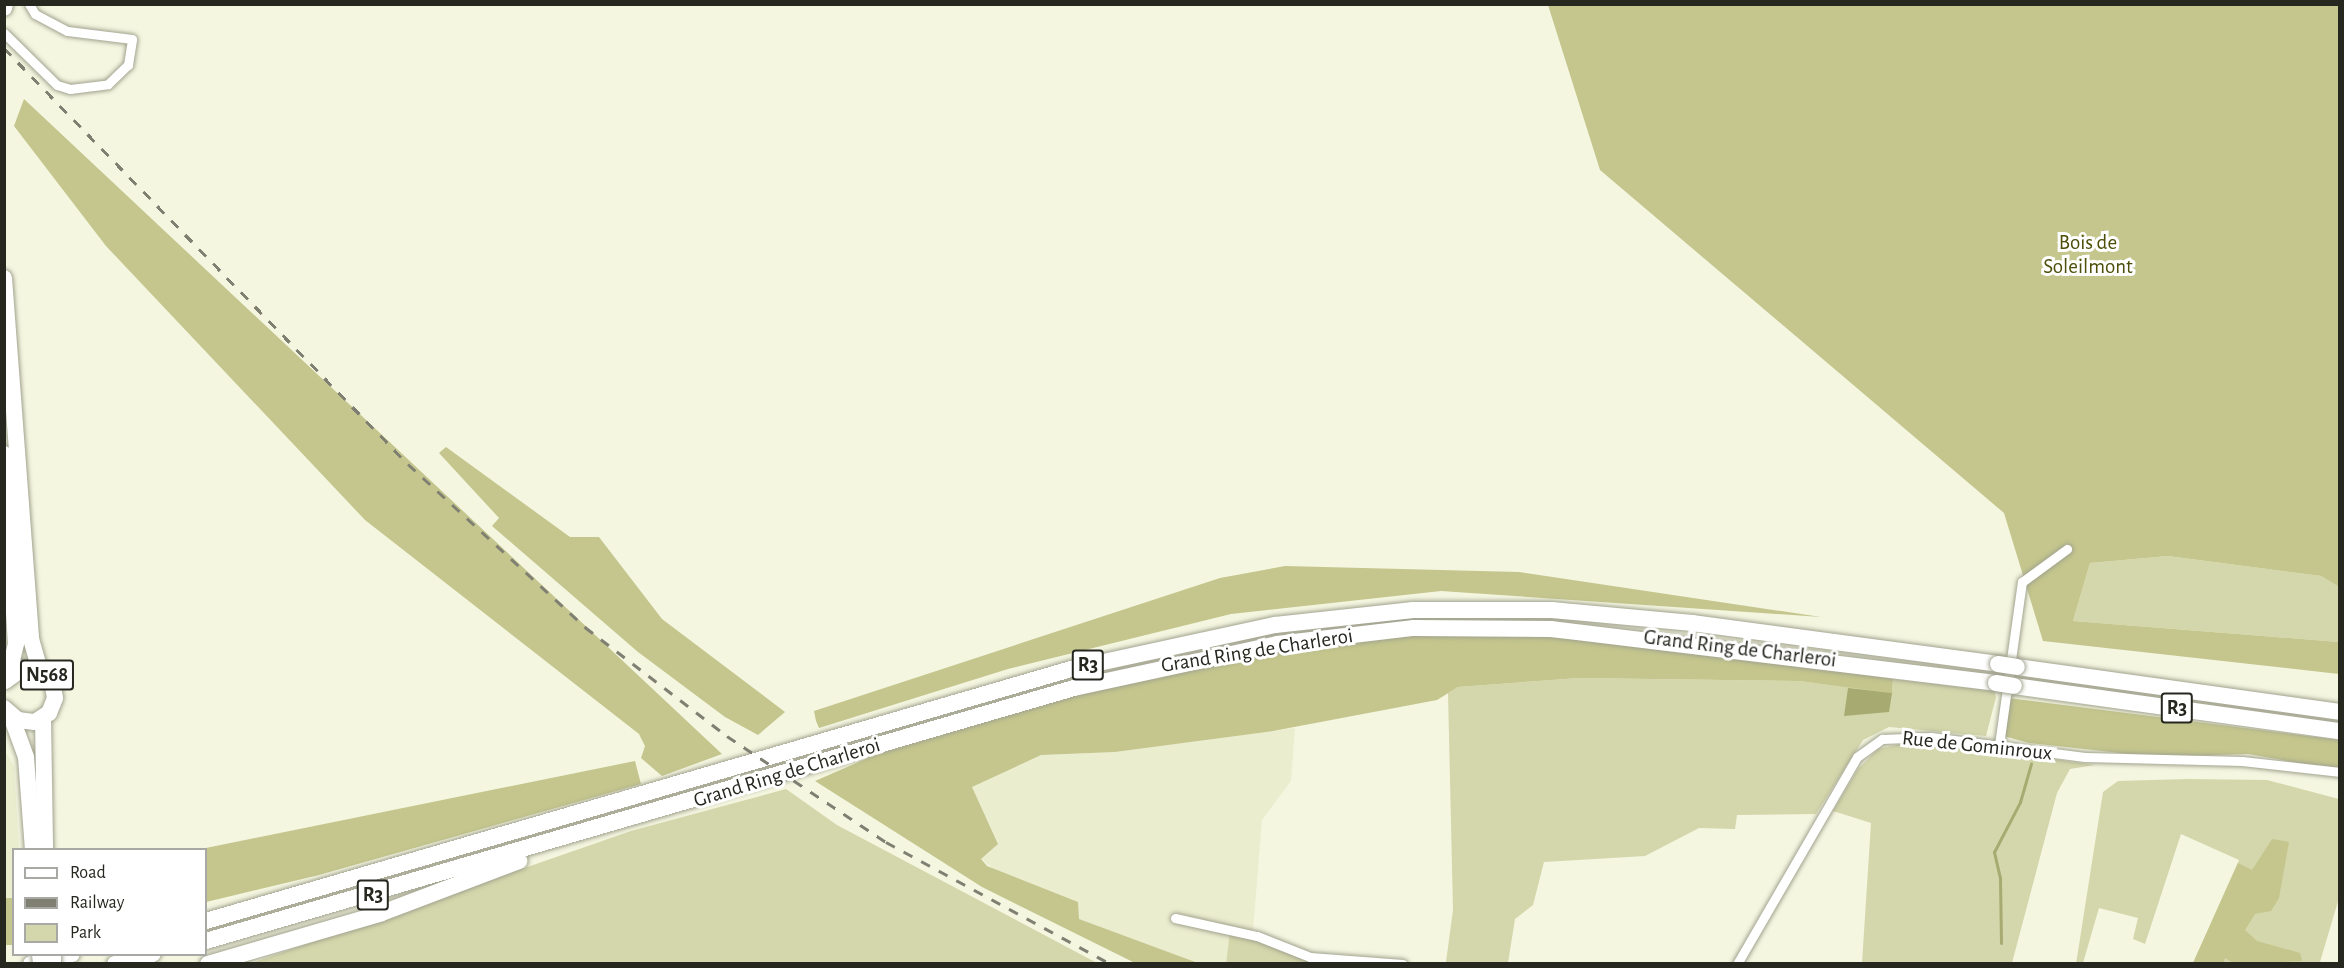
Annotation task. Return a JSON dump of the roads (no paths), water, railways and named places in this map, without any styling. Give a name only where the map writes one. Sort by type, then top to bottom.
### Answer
[{"type":"highway","name":"N568","points":[[4,278],[30,630],[40,670],[52,681],[56,698],[43,718],[45,848]]},
{"type":"highway","name":"N568","points":[[4,454],[16,644],[6,679]]},
{"type":"highway","name":"Grand Ring de Charleroi","points":[[207,921],[1071,669],[1275,625],[1413,610],[1552,610],[1692,623],[2340,712]]},
{"type":"highway","name":"Grand Ring de Charleroi","points":[[207,941],[539,847],[1094,682],[1210,655],[1347,634],[1551,629],[1996,683],[2340,731]]},
{"type":"highway","name":"N568","points":[[6,679],[23,668],[40,670]]},
{"type":"highway","name":"N568","points":[[8,712],[26,722],[43,718]]},
{"type":"highway","name":"N568","points":[[8,712],[26,757],[33,848]]},
{"type":"highway","points":[[208,963],[382,913],[514,865],[539,847]]},
{"type":"highway","points":[[31,963],[63,956]]},
{"type":"highway","points":[[115,963],[145,956]]},
{"type":"street","points":[[4,33],[57,85],[96,88],[123,72],[132,39],[67,31],[35,14],[29,4]]},
{"type":"street","points":[[1999,746],[2017,598],[2022,582],[2067,549]]},
{"type":"street","name":"Rue de Gominroux","points":[[1737,963],[1857,757],[1882,739],[1905,736],[2085,758],[2242,761],[2340,772]]},
{"type":"street","points":[[1175,918],[1257,936],[1310,957],[1403,963]]},
{"type":"waterway","points":[[2001,943],[2000,878],[1994,852],[2020,802],[2031,764]]},
{"type":"railway","points":[[4,48],[408,464],[585,627],[727,736],[886,842],[1111,964]]},
{"type":"park label","name":"Bois de Soleilmont","points":[[2088,255]]}]
